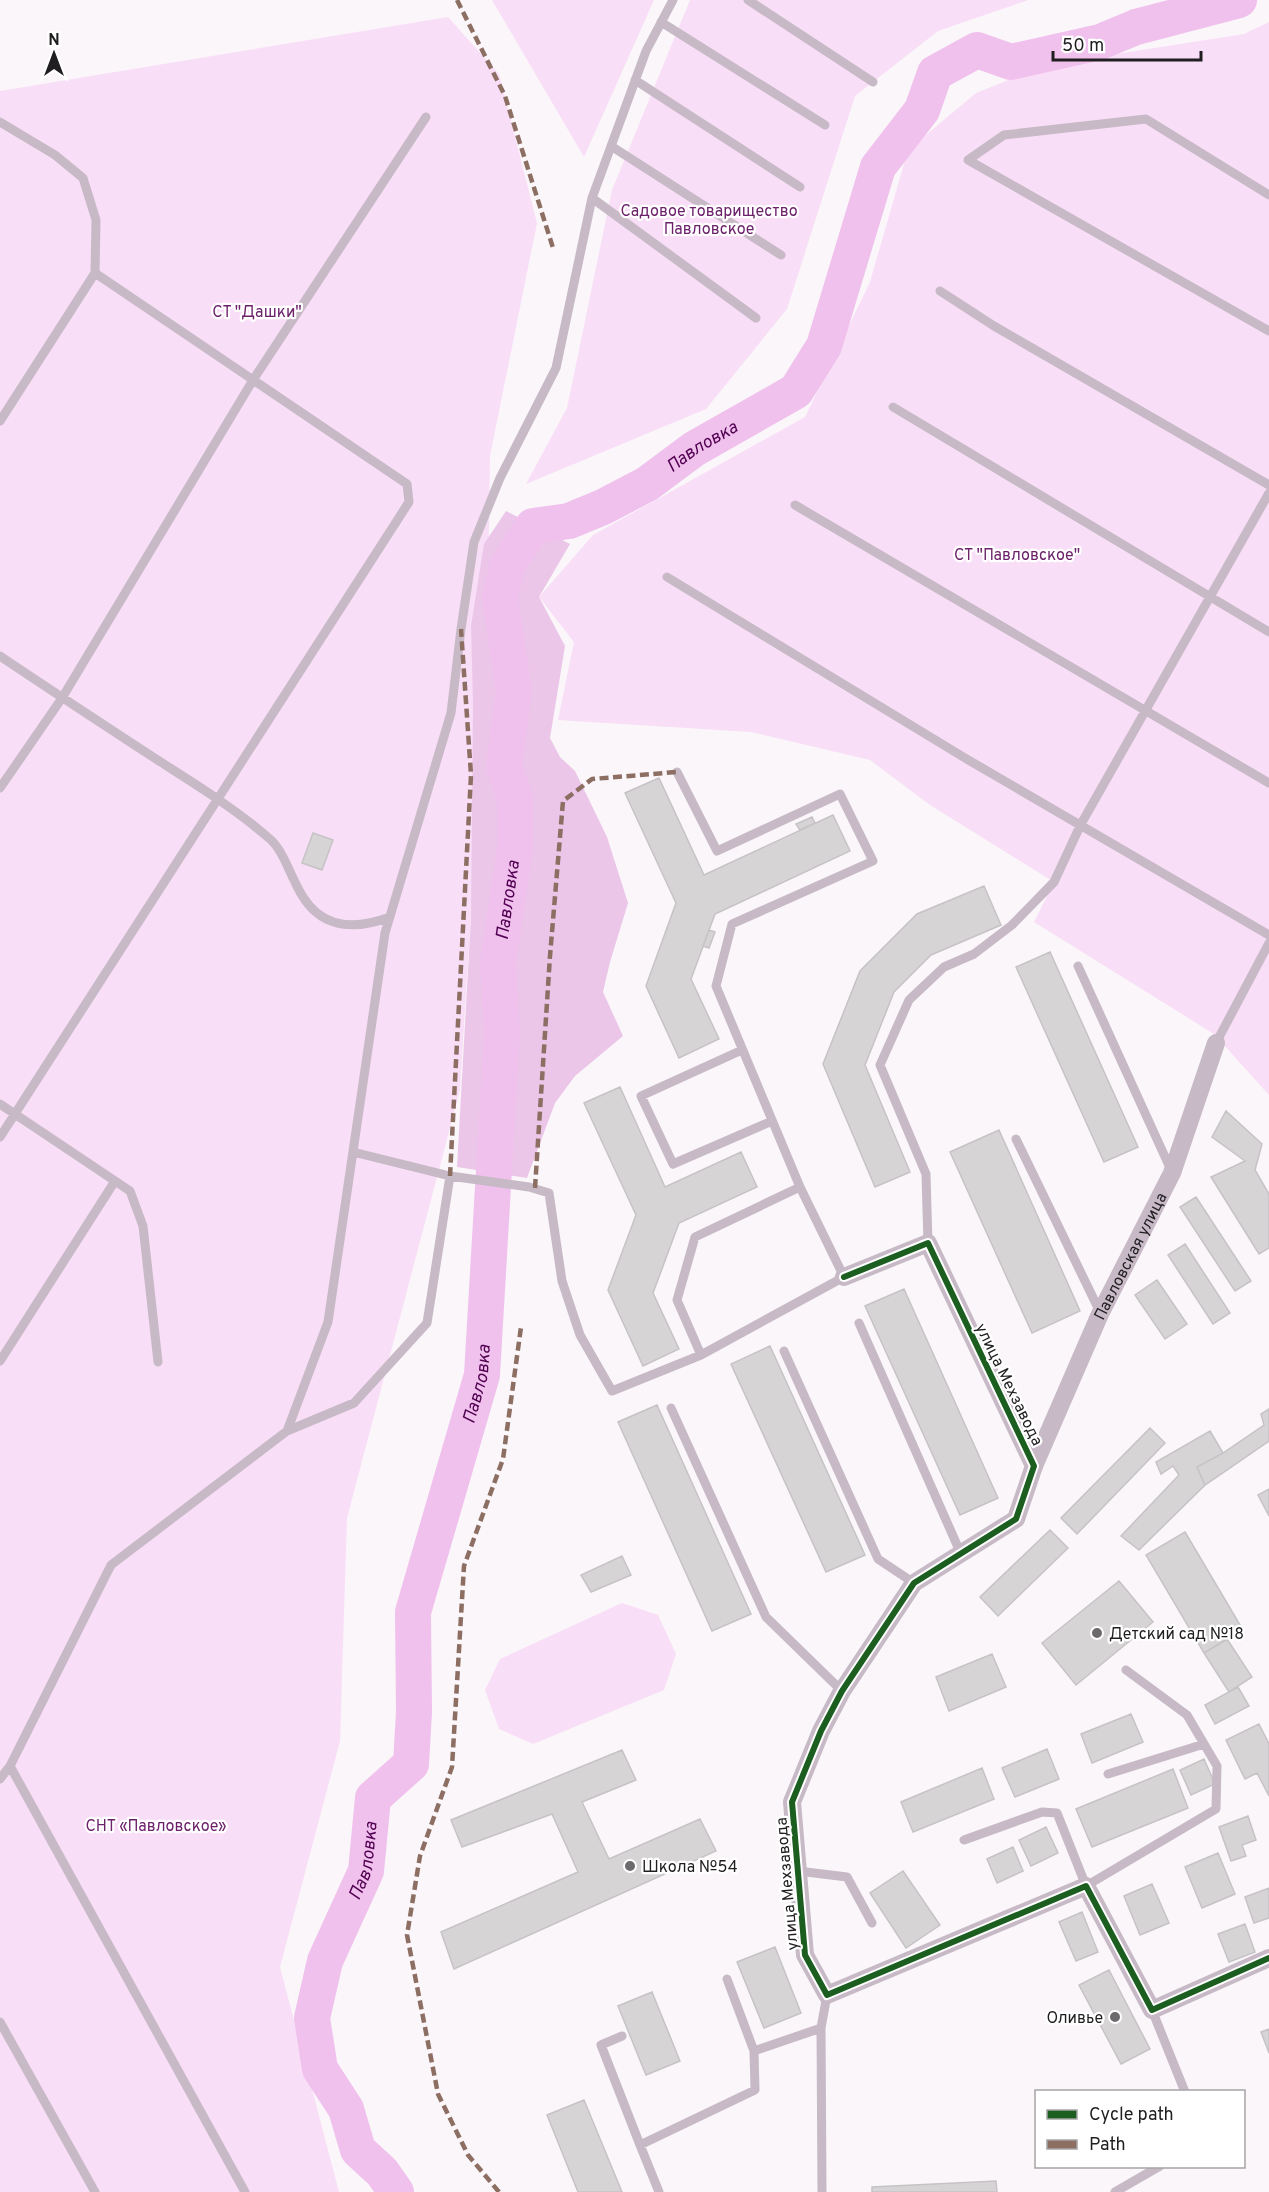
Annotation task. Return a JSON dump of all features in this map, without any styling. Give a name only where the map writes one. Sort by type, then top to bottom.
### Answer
[{"type":"street","name":"Павловская улица","points":[[1034,1466],[1100,1314],[1172,1173],[1216,1043]]},
{"type":"street","points":[[844,1277],[928,1244]]},
{"type":"street","name":"улица Мехзавода","points":[[827,1995],[805,1954],[792,1802],[821,1731],[842,1691],[914,1583],[1016,1519],[1034,1466],[928,1244]]},
{"type":"street","points":[[827,1995],[1086,1886],[1152,2010],[1269,1958]]},
{"type":"lane","points":[[287,1431],[328,1322],[385,933],[451,713],[460,629],[474,542],[500,478],[556,368],[592,198],[646,51],[673,0]]},
{"type":"lane","points":[[748,0],[873,82]]},
{"type":"lane","points":[[661,22],[825,125]]},
{"type":"lane","points":[[635,80],[800,187]]},
{"type":"lane","points":[[0,788],[62,698],[253,380],[426,117]]},
{"type":"lane","points":[[1269,195],[1146,119],[1004,135],[968,160],[1269,332]]},
{"type":"lane","points":[[0,122],[55,155],[83,178],[96,220],[95,273],[0,421]]},
{"type":"lane","points":[[611,146],[781,255]]},
{"type":"lane","points":[[592,198],[756,318]]},
{"type":"lane","points":[[0,1137],[409,502],[407,484],[95,273]]},
{"type":"lane","points":[[939,291],[994,326],[1269,485]]},
{"type":"lane","points":[[893,407],[1269,632]]},
{"type":"lane","points":[[928,1244],[926,1174],[880,1065],[909,1000],[944,967],[974,954],[1012,925],[1054,882],[1081,824],[1269,493]]},
{"type":"lane","points":[[795,506],[1269,783]]},
{"type":"lane","points":[[667,578],[965,758],[1269,935]]},
{"type":"lane","points":[[0,656],[219,800],[273,842],[304,899],[316,913],[334,923],[353,926],[390,917]]},
{"type":"lane","points":[[353,1152],[450,1176],[529,1186],[549,1193],[562,1281],[580,1335],[612,1391],[700,1355],[844,1277],[800,1187],[716,986],[732,924],[873,861],[840,794],[717,851],[676,772]]},
{"type":"lane","points":[[1216,1043],[1269,943]]},
{"type":"lane","points":[[1078,966],[1172,1173]]},
{"type":"lane","points":[[742,1050],[641,1096],[673,1164],[772,1121]]},
{"type":"lane","points":[[0,1104],[130,1191],[143,1226],[158,1362]]},
{"type":"lane","points":[[1016,1139],[1100,1314]]},
{"type":"lane","points":[[0,1779],[10,1766],[111,1565],[287,1431],[354,1403],[427,1323],[450,1176]]},
{"type":"lane","points":[[0,1361],[115,1181]]},
{"type":"lane","points":[[700,1355],[676,1300],[695,1237],[800,1187]]},
{"type":"lane","points":[[859,1323],[961,1554]]},
{"type":"lane","points":[[784,1351],[878,1559],[914,1583]]},
{"type":"lane","points":[[671,1408],[766,1617],[842,1691]]},
{"type":"lane","points":[[964,1840],[1042,1812],[1058,1813],[1086,1886],[1216,1809],[1217,1766],[1187,1715],[1126,1670]]},
{"type":"lane","points":[[1108,1774],[1204,1744]]},
{"type":"lane","points":[[10,1766],[245,2192]]},
{"type":"lane","points":[[798,1871],[847,1877],[872,1923]]},
{"type":"lane","points":[[640,2145],[755,2090],[754,2051],[727,1979]]},
{"type":"lane","points":[[822,2192],[821,2028],[827,1995]]},
{"type":"lane","points":[[1152,2010],[1185,2090]]},
{"type":"lane","points":[[0,2022],[95,2192]]},
{"type":"lane","points":[[754,2051],[821,2028]]},
{"type":"lane","points":[[621,2036],[601,2045],[659,2192]]},
{"type":"lane","points":[[1114,2192],[1156,2168]]},
{"type":"green space","points":[[492,0],[654,0],[584,157]]},
{"type":"green space","name":"Садовое товарищество Павловское","points":[[690,0],[1028,0],[938,31],[855,96],[787,309],[706,409],[526,484],[567,408],[612,190]]},
{"type":"green space","name":"СТ \"Дашки\"","points":[[448,17],[499,74],[537,223],[490,456],[487,659],[460,1090],[347,1518],[340,1741],[280,1967],[339,2192],[0,2192],[0,91]]},
{"type":"green space","name":"СТ \"Павловское\"","points":[[1269,22],[1269,1095],[1214,1034],[1034,922],[1054,882],[930,805],[870,760],[751,732],[558,720],[574,642],[539,597],[593,535],[805,417],[870,282],[908,150],[976,93],[1046,65],[1244,34]]},
{"type":"green space","points":[[622,1603],[658,1615],[676,1654],[664,1690],[533,1744],[499,1729],[485,1690],[500,1659]]},
{"type":"shaded area","points":[[506,511],[570,544],[539,597],[565,646],[550,738],[560,757],[575,771],[607,837],[628,903],[603,992],[623,1036],[575,1076],[555,1103],[527,1178],[457,1167],[471,917],[473,703],[471,626],[484,544]]},
{"type":"building","points":[[659,778],[704,875],[833,815],[850,851],[715,914],[691,979],[719,1039],[679,1058],[646,986],[676,903],[625,793]]},
{"type":"building","points":[[812,817],[815,823],[800,830],[796,824]]},
{"type":"building","points":[[313,833],[333,840],[322,870],[302,863]]},
{"type":"building","points":[[984,886],[1001,925],[931,955],[894,992],[865,1065],[910,1172],[875,1187],[823,1064],[860,971],[917,914]]},
{"type":"building","points":[[709,930],[715,932],[709,948],[703,946]]},
{"type":"building","points":[[1050,952],[1138,1147],[1104,1162],[1016,967]]},
{"type":"building","points":[[620,1087],[665,1187],[741,1152],[757,1187],[679,1223],[653,1293],[679,1349],[643,1366],[608,1290],[636,1215],[584,1103]]},
{"type":"building","points":[[1226,1111],[1262,1144],[1255,1170],[1269,1194],[1269,1248],[1259,1254],[1211,1177],[1245,1161],[1212,1137]]},
{"type":"building","points":[[999,1130],[1080,1311],[1032,1333],[950,1152]]},
{"type":"building","points":[[1196,1197],[1251,1281],[1235,1291],[1180,1207]]},
{"type":"building","points":[[1185,1244],[1230,1313],[1213,1324],[1168,1255]]},
{"type":"building","points":[[1157,1280],[1187,1324],[1165,1339],[1135,1295]]},
{"type":"building","points":[[904,1289],[998,1498],[960,1515],[865,1306]]},
{"type":"building","points":[[770,1346],[865,1555],[826,1572],[731,1364]]},
{"type":"building","points":[[657,1405],[751,1614],[712,1631],[618,1422]]},
{"type":"building","points":[[1269,1409],[1269,1441],[1205,1485],[1197,1467],[1223,1453],[1264,1425],[1261,1414]]},
{"type":"building","points":[[1150,1428],[1165,1443],[1077,1534],[1061,1518]]},
{"type":"building","points":[[1210,1431],[1223,1453],[1197,1467],[1205,1485],[1139,1550],[1121,1536],[1179,1475],[1173,1466],[1161,1474],[1156,1462]]},
{"type":"building","points":[[1269,1489],[1269,1516],[1258,1495]]},
{"type":"building","points":[[1050,1530],[1068,1548],[998,1616],[980,1597]]},
{"type":"building","points":[[1185,1532],[1243,1630],[1204,1653],[1146,1555]]},
{"type":"building","points":[[622,1556],[631,1575],[591,1592],[581,1575]]},
{"type":"building","name":"Детский сад №18","points":[[1119,1581],[1153,1622],[1076,1685],[1042,1643]]},
{"type":"building","points":[[1227,1639],[1252,1677],[1229,1692],[1204,1653]]},
{"type":"building","points":[[992,1654],[1006,1687],[949,1711],[936,1677]]},
{"type":"building","points":[[1238,1687],[1249,1706],[1215,1724],[1205,1705]]},
{"type":"building","points":[[1131,1714],[1143,1742],[1092,1763],[1081,1734]]},
{"type":"building","points":[[1259,1724],[1269,1744],[1269,1796],[1257,1773],[1245,1779],[1226,1740]]},
{"type":"building","points":[[1047,1749],[1059,1779],[1015,1797],[1002,1768]]},
{"type":"building","name":"Школа №54","points":[[622,1750],[636,1780],[582,1802],[609,1859],[700,1819],[716,1851],[454,1969],[441,1932],[578,1872],[552,1814],[462,1847],[451,1820]]},
{"type":"building","points":[[1204,1759],[1215,1784],[1191,1795],[1180,1770]]},
{"type":"building","points":[[982,1768],[994,1799],[913,1832],[901,1802]]},
{"type":"building","points":[[1173,1769],[1188,1808],[1092,1847],[1076,1809]]},
{"type":"building","points":[[1248,1816],[1256,1840],[1242,1845],[1246,1856],[1231,1861],[1219,1827]]},
{"type":"building","points":[[1046,1827],[1058,1853],[1031,1866],[1019,1840]]},
{"type":"building","points":[[1013,1847],[1023,1871],[997,1883],[987,1859]]},
{"type":"building","points":[[1218,1853],[1235,1894],[1202,1908],[1185,1867]]},
{"type":"building","points":[[903,1871],[940,1925],[906,1948],[870,1893]]},
{"type":"building","points":[[1152,1884],[1169,1923],[1140,1935],[1124,1896]]},
{"type":"building","points":[[1269,1888],[1269,1918],[1254,1923],[1245,1897]]},
{"type":"building","points":[[1082,1912],[1098,1952],[1076,1961],[1059,1922]]},
{"type":"building","points":[[1245,1924],[1255,1952],[1229,1962],[1218,1934]]},
{"type":"building","points":[[775,1947],[801,2013],[764,2028],[737,1962]]},
{"type":"building","name":"Оливье","points":[[1109,1970],[1150,2049],[1121,2064],[1079,1985]]},
{"type":"building","points":[[652,1992],[680,2061],[646,2075],[618,2006]]},
{"type":"building","points":[[1269,2029],[1269,2053],[1261,2032]]},
{"type":"building","points":[[584,2100],[622,2192],[578,2192],[547,2115]]},
{"type":"building","points":[[996,2181],[997,2192],[872,2192],[872,2187]]},
{"type":"waterway","name":"Павловка","points":[[396,2192],[382,2172],[358,2150],[346,2109],[320,2069],[312,2018],[325,1961],[366,1871],[373,1798],[411,1764],[414,1712],[413,1612],[482,1375],[502,1033],[498,964],[515,848],[515,799],[504,766],[514,691],[500,598],[507,566],[533,526],[569,521],[603,507],[647,484],[694,449],[796,391],[824,346],[878,167],[922,110],[935,73],[977,50],[1011,62],[1100,42],[1136,27],[1239,0]]},
{"type":"marked path","points":[[457,0],[505,96],[554,251]]},
{"type":"marked path","points":[[450,1176],[471,775],[461,629]]},
{"type":"marked path","points":[[535,1188],[563,801],[592,779],[677,772]]},
{"type":"marked path","points":[[499,2192],[468,2155],[438,2094],[407,1935],[420,1856],[452,1767],[464,1566],[503,1459],[521,1327]]},
{"type":"cycle path","points":[[844,1277],[928,1243],[1034,1466],[1016,1519],[914,1583],[842,1691],[821,1731],[792,1802],[805,1955],[827,1995],[1086,1886],[1152,2010],[1269,1958]]},
{"type":"place","name":"Детский сад №18","points":[[1097,1633]]},
{"type":"place","name":"Школа №54","points":[[630,1866]]},
{"type":"place","name":"Оливье","points":[[1115,2017]]},
{"type":"park label","name":"СНТ «Павловское»","points":[[156,1825]]}]
